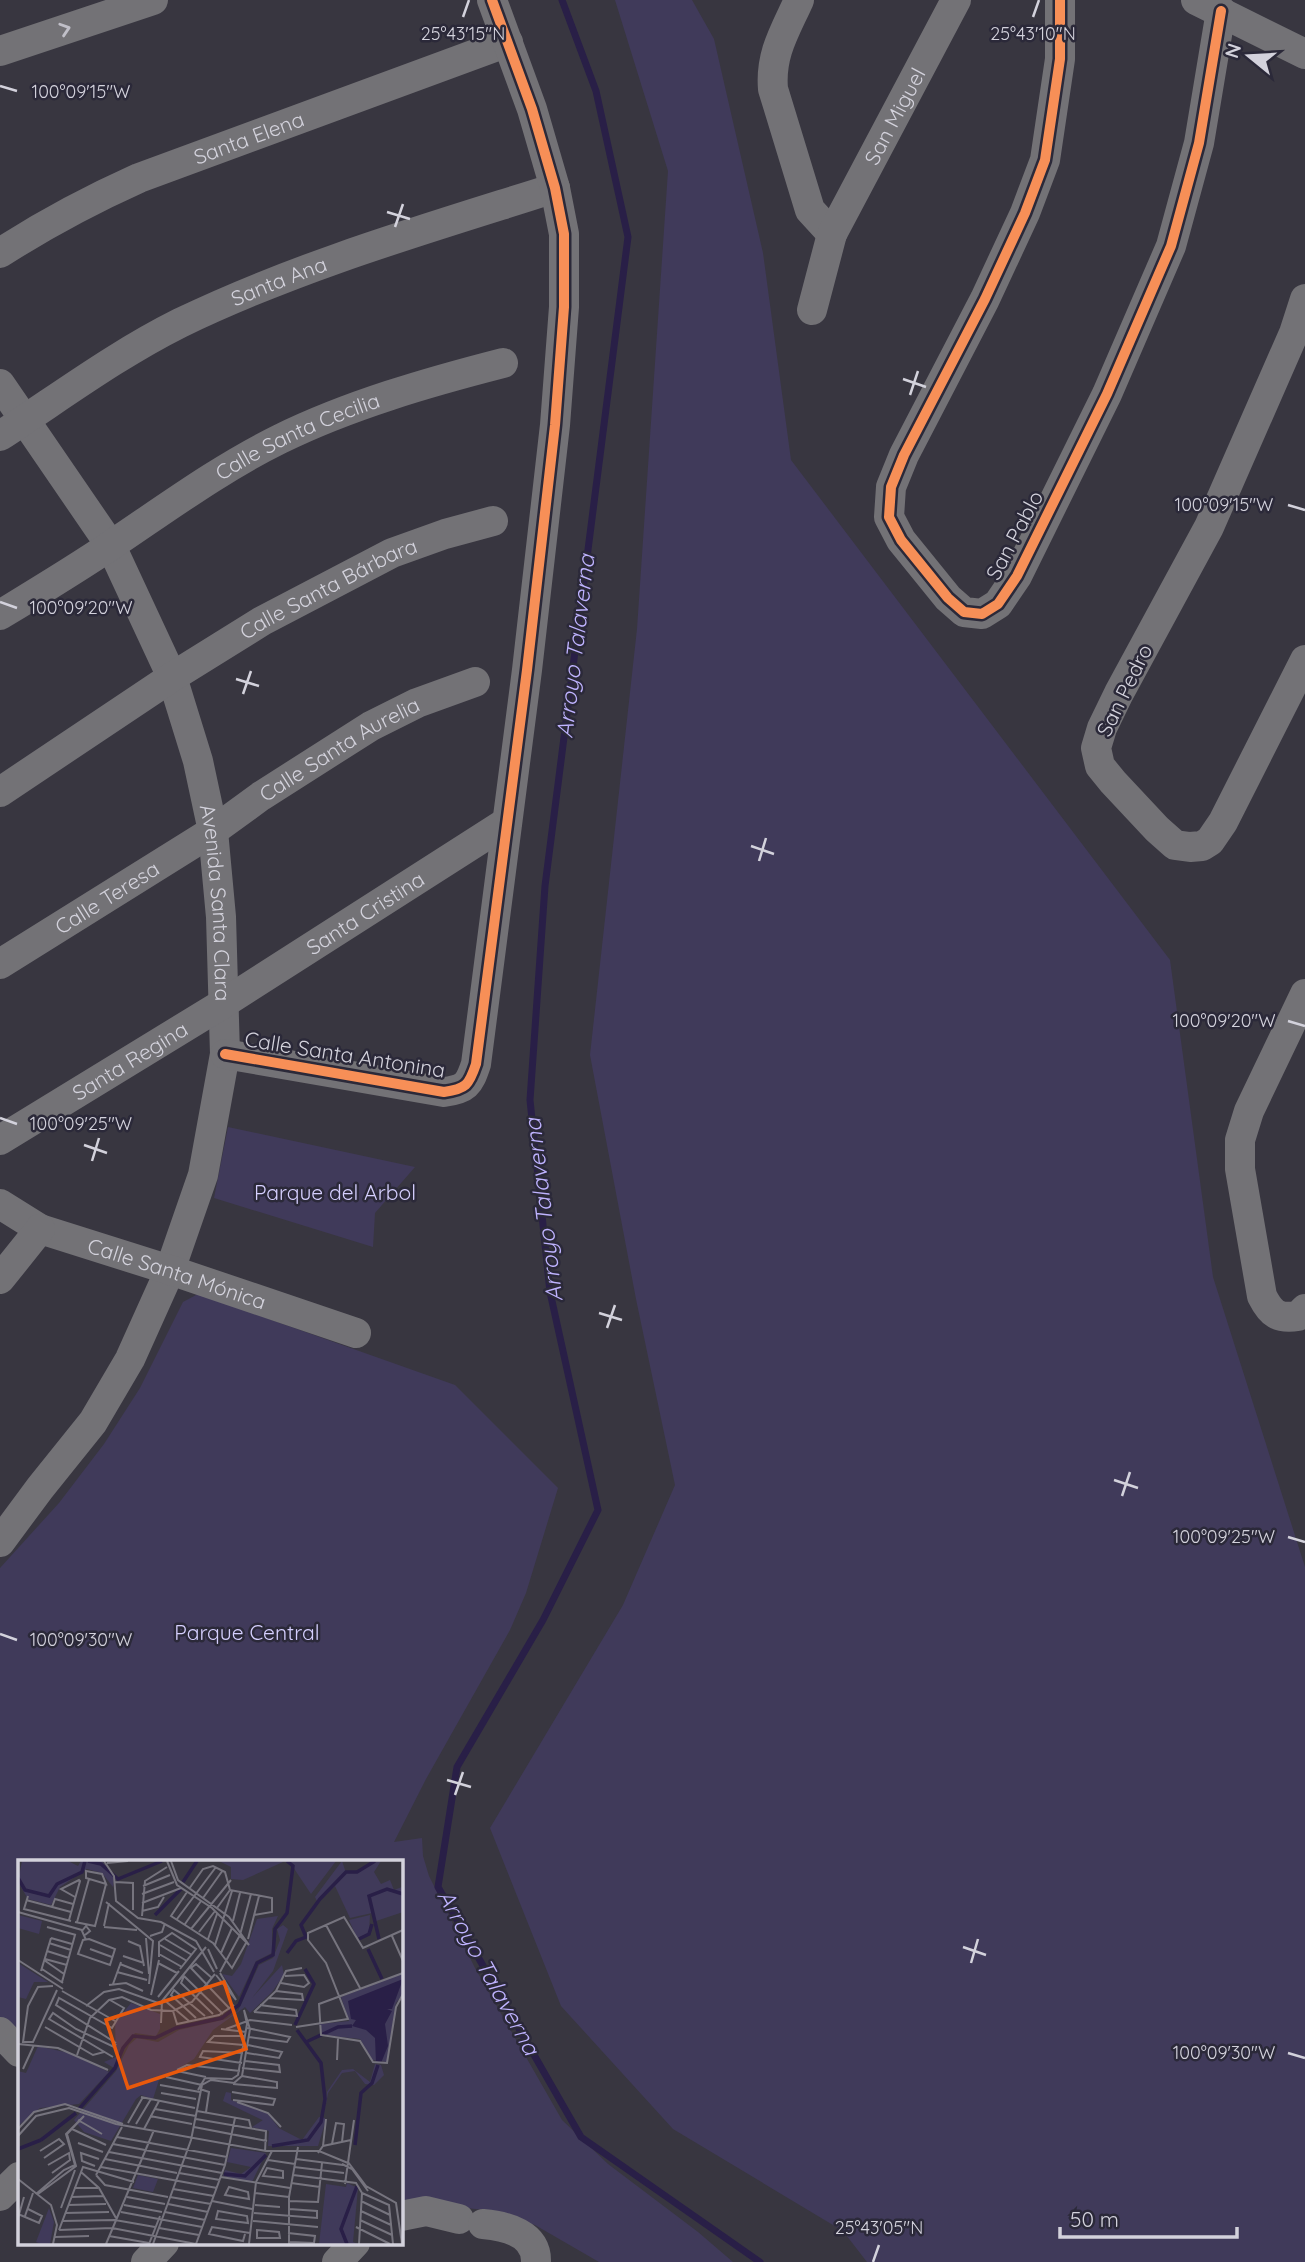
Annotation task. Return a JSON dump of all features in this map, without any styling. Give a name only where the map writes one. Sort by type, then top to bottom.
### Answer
[{"type":"street","points":[[0,51],[153,0]]},
{"type":"street","points":[[492,0],[532,109],[555,188],[564,234],[562,347],[541,547],[507,822]]},
{"type":"street","points":[[799,0],[776,49],[772,70],[773,89],[810,210],[832,234]]},
{"type":"street","name":"San Miguel","points":[[812,310],[832,234],[956,0]]},
{"type":"street","name":"San Pablo","points":[[1060,0],[1060,59],[1045,160],[1025,213],[991,287],[904,455],[891,486],[889,517],[901,540],[948,598],[964,612],[982,614],[998,604],[1017,576],[1107,394],[1171,246],[1199,143],[1208,6]]},
{"type":"street","points":[[1208,6],[1305,54]]},
{"type":"street","name":"Santa Elena","points":[[0,253],[44,225],[139,178],[508,42]]},
{"type":"street","name":"Santa Ana","points":[[12,428],[85,377],[130,350],[231,301],[371,246],[555,188]]},
{"type":"street","name":"San Pedro","points":[[1305,299],[1294,333],[1209,527],[1102,728],[1096,748],[1100,766],[1175,845],[1202,846],[1210,841],[1223,822],[1305,660]]},
{"type":"street","name":"Calle Santa Cecilia","points":[[0,615],[111,546],[199,485],[283,438],[371,402],[503,363]]},
{"type":"street","name":"Avenida Santa Clara","points":[[0,384],[12,428],[111,546],[172,677],[198,761],[212,831],[221,917],[225,1054],[203,1175],[170,1270],[130,1359],[93,1422],[0,1542]]},
{"type":"street","name":"Calle Santa Bárbara","points":[[172,677],[262,621],[392,553],[493,521]]},
{"type":"street","points":[[0,792],[172,677]]},
{"type":"street","name":"Calle Santa Aurelia","points":[[212,831],[261,796],[371,726],[416,703],[475,682]]},
{"type":"street","name":"Santa Cristina","points":[[224,1003],[507,822]]},
{"type":"street","name":"Calle Santa Antonina","points":[[225,1054],[434,1091],[459,1090],[467,1085],[476,1064],[507,822]]},
{"type":"street","name":"Calle Teresa","points":[[0,964],[212,831]]},
{"type":"street","points":[[1305,995],[1249,1111],[1240,1140],[1240,1169],[1262,1296],[1268,1308],[1276,1315],[1298,1317],[1305,1309]]},
{"type":"street","name":"Santa Regina","points":[[0,1140],[224,1003]]},
{"type":"street","name":"Calle Santa Mónica","points":[[0,1204],[40,1229],[356,1333]]},
{"type":"street","points":[[0,1279],[40,1229]]},
{"type":"street","points":[[0,2032],[18,2051]]},
{"type":"street","points":[[0,2196],[18,2178]]},
{"type":"street","points":[[402,2216],[426,2211],[506,2228],[525,2235],[536,2253],[536,2262]]},
{"type":"street","points":[[146,2262],[163,2244]]},
{"type":"street","points":[[337,2262],[354,2244]]},
{"type":"green space","points":[[615,0],[692,0],[714,39],[763,253],[791,460],[1170,960],[1213,1277],[1305,1567],[1305,2262],[867,2262],[843,2231],[673,2129],[561,2006],[490,1828],[623,1605],[675,1485],[636,1299],[590,1055],[637,629],[668,171]]},
{"type":"green space","name":"Parque del Arbol","points":[[228,1127],[415,1167],[375,1213],[373,1247],[214,1198]]},
{"type":"green space","name":"Parque Central","points":[[198,1294],[455,1385],[558,1488],[526,1593],[510,1630],[426,1779],[394,1842],[422,1838],[423,1856],[429,1876],[475,1968],[562,2120],[608,2164],[733,2262],[599,2262],[535,2225],[485,2210],[402,2201],[402,1860],[18,1860],[18,2040],[0,2020],[0,1568],[59,1503],[104,1444],[140,1388],[183,1302]]},
{"type":"waterway","name":"Arroyo Talaverna","points":[[562,0],[596,91],[628,237],[545,886],[530,1100],[550,1292],[598,1510],[543,1620],[457,1767],[438,1887],[581,2137],[760,2262]]},
{"type":"cycle path","points":[[225,1054],[444,1092],[466,1085],[476,1064],[527,670],[555,425],[564,307],[564,234],[555,188],[532,109],[492,0]]},
{"type":"cycle path","points":[[1060,0],[1060,59],[1045,160],[1025,213],[985,299],[904,455],[891,487],[889,517],[901,540],[948,598],[964,612],[982,614],[998,604],[1017,576],[1107,394],[1171,246],[1199,143],[1221,11]]}]
